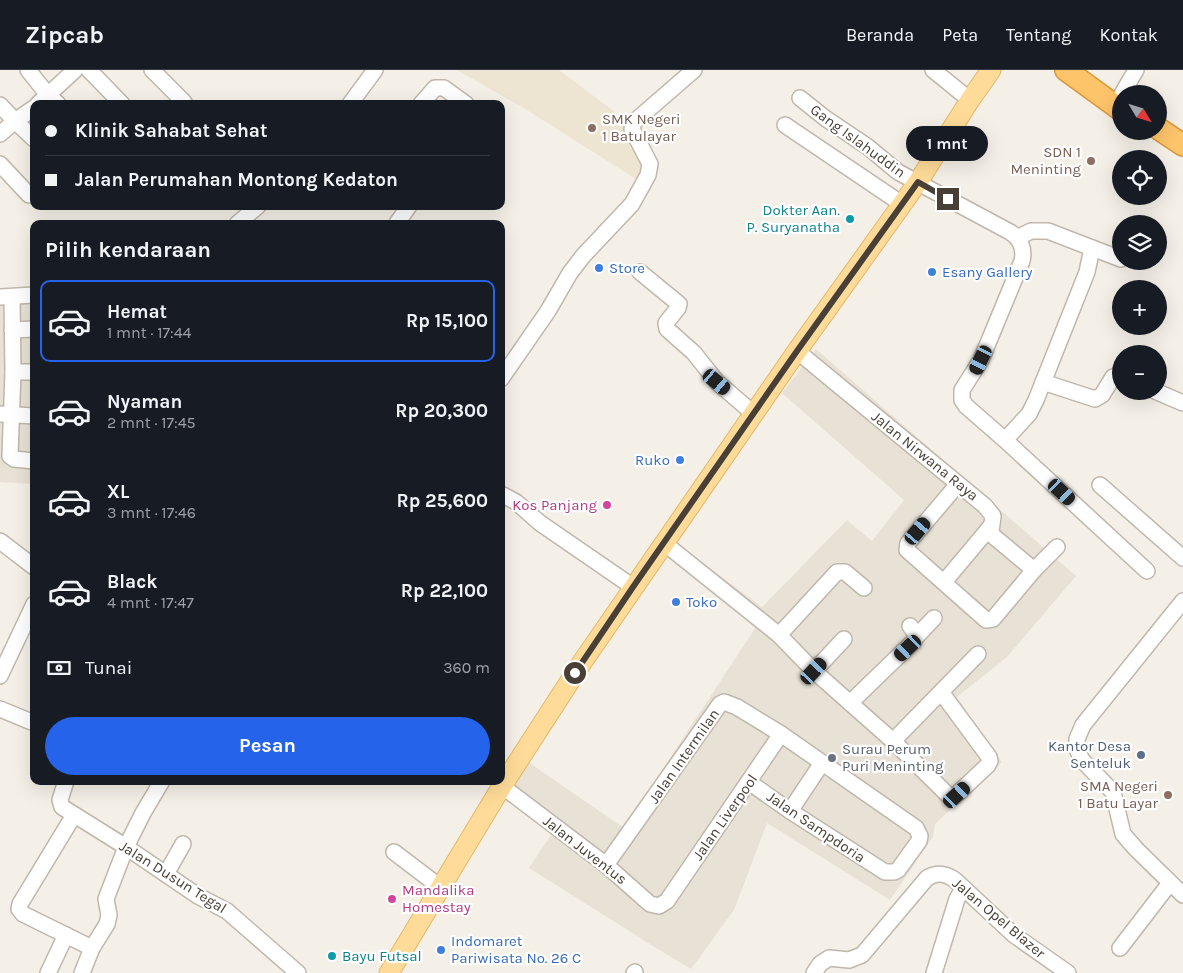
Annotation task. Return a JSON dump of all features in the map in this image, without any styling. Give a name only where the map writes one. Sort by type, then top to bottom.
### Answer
[{"type":"highway","points":[[1066,70],[1112,103]]},
{"type":"highway","points":[[1084,70],[1112,88]]},
{"type":"highway","points":[[1168,135],[1183,145]]},
{"type":"main road","points":[[505,781],[633,587],[797,351],[918,182],[970,100],[992,70]]},
{"type":"main road","points":[[390,973],[502,786]]},
{"type":"street","points":[[28,70],[47,100]]},
{"type":"street","points":[[49,100],[75,70]]},
{"type":"street","points":[[88,70],[118,100]]},
{"type":"street","points":[[152,70],[182,100]]},
{"type":"street","points":[[357,100],[374,70]]},
{"type":"street","points":[[505,373],[548,311],[570,272],[606,230],[624,213],[643,185],[648,175],[650,164],[632,129],[634,122],[694,70]]},
{"type":"street","points":[[932,70],[970,100]]},
{"type":"street","points":[[1128,85],[1136,70]]},
{"type":"street","points":[[424,100],[435,88],[444,88],[460,100]]},
{"type":"street","name":"Gang Islahuddin","points":[[800,98],[825,118],[868,147],[898,172],[1010,232],[1017,238]]},
{"type":"street","points":[[0,105],[30,135]]},
{"type":"street","points":[[0,134],[30,111]]},
{"type":"street","points":[[784,125],[902,204]]},
{"type":"street","points":[[0,164],[29,195]]},
{"type":"street","points":[[242,220],[253,210]]},
{"type":"street","points":[[1112,256],[1048,231],[1031,231],[1017,238],[1022,248],[1022,261],[981,360],[963,388],[961,395],[966,406],[1147,571]]},
{"type":"street","points":[[1005,440],[1029,414],[1036,400],[1087,272],[1092,248]]},
{"type":"street","points":[[640,272],[679,304],[666,323],[667,329],[694,353],[717,382],[754,414]]},
{"type":"street","points":[[30,295],[6,297],[8,337],[13,372],[6,388],[6,415],[10,456],[14,459],[30,461]]},
{"type":"street","points":[[8,337],[30,330]]},
{"type":"street","name":"Jalan Nirwana Raya","points":[[797,351],[991,512],[993,516],[992,535],[1034,570]]},
{"type":"street","points":[[13,372],[30,372]]},
{"type":"street","points":[[1043,382],[1095,399],[1102,395],[1112,379]]},
{"type":"street","points":[[1167,396],[1183,403]]},
{"type":"street","points":[[6,415],[30,416]]},
{"type":"street","points":[[958,484],[908,543],[907,550],[986,620],[993,619],[1034,570],[1057,547]]},
{"type":"street","points":[[1100,485],[1183,558]]},
{"type":"street","points":[[505,496],[516,502],[540,523],[633,587]]},
{"type":"street","points":[[944,582],[991,526]]},
{"type":"street","points":[[0,541],[30,564]]},
{"type":"street","points":[[664,544],[779,635],[814,671],[952,797],[957,795],[988,766],[990,761],[989,757],[941,692]]},
{"type":"street","points":[[779,635],[838,572],[845,572],[850,575],[864,588]]},
{"type":"street","points":[[1183,601],[1083,726],[1077,739],[1077,749],[1082,760],[1108,784],[1113,792],[1123,834],[1183,895]]},
{"type":"street","points":[[0,676],[30,612]]},
{"type":"street","points":[[850,703],[908,648],[913,631],[934,618]]},
{"type":"street","points":[[814,671],[844,639]]},
{"type":"street","points":[[893,742],[978,654]]},
{"type":"street","name":"Jalan Intermilan","points":[[606,865],[720,704],[727,702],[781,734],[916,828],[920,836],[919,841],[902,867],[894,872],[883,871]]},
{"type":"street","points":[[0,709],[30,722]]},
{"type":"street","name":"Jalan Liverpool","points":[[668,900],[781,734]]},
{"type":"street","points":[[790,811],[822,763]]},
{"type":"street","name":"Jalan Sampdoria","points":[[749,782],[883,871]]},
{"type":"street","name":"Jalan Dusun Tegal","points":[[65,785],[60,803],[62,807],[126,847],[198,896],[227,911],[294,972]]},
{"type":"street","points":[[82,973],[92,948],[108,921],[106,899],[126,847],[160,785]]},
{"type":"street","name":"Jalan Juventus","points":[[502,786],[606,865],[652,905],[661,906],[668,900]]},
{"type":"street","points":[[74,815],[19,908],[23,914],[92,948]]},
{"type":"street","points":[[166,874],[183,844]]},
{"type":"street","points":[[394,852],[440,887]]},
{"type":"street","name":"Jalan Opel Blazer","points":[[814,973],[818,966],[830,958],[852,960],[867,951],[927,878],[936,874],[949,876],[1014,935],[1063,972]]},
{"type":"street","points":[[1120,948],[1170,883]]},
{"type":"street","points":[[934,973],[957,899],[963,888]]},
{"type":"street","points":[[48,973],[66,935]]},
{"type":"shaded area","name":"SMK Negeri 1 Batulayar","points":[[457,70],[559,70],[624,119],[652,166],[644,184],[522,107]]},
{"type":"shaded area","points":[[30,300],[30,484],[0,482],[0,302]]},
{"type":"shaded area","points":[[816,349],[1076,576],[1007,657],[957,697],[1002,762],[935,824],[933,837],[890,900],[767,823],[734,910],[691,969],[529,868],[553,832],[507,797],[528,762],[624,828],[756,627],[666,556],[676,543],[762,607],[847,520],[872,541],[904,500],[782,393]]},
{"type":"place","name":"SMK Negeri 1 Batulayar","points":[[592,128]]},
{"type":"place","name":"SDN 1 Meninting","points":[[1091,161]]},
{"type":"place","name":"Dokter Aan. P. Suryanatha","points":[[850,219]]},
{"type":"place","name":"Store","points":[[599,268]]},
{"type":"place","name":"Esany Gallery","points":[[932,272]]},
{"type":"place","name":"Ruko","points":[[680,460]]},
{"type":"place","name":"Kos Panjang","points":[[607,505]]},
{"type":"place","name":"Toko","points":[[676,602]]},
{"type":"place","name":"Kantor Desa Senteluk","points":[[1141,755]]},
{"type":"place","name":"Surau Perum Puri Meninting","points":[[832,758]]},
{"type":"place","name":"SMA Negeri 1 Batu Layar","points":[[1168,795]]},
{"type":"place","name":"Mandalika Homestay","points":[[392,899]]},
{"type":"place","name":"Indomaret Pariwisata No. 26 C","points":[[441,950]]},
{"type":"place","name":"Bayu Futsal","points":[[332,956]]},
{"type":"route","points":[[575,673],[797,351],[918,182],[948,199]]}]
